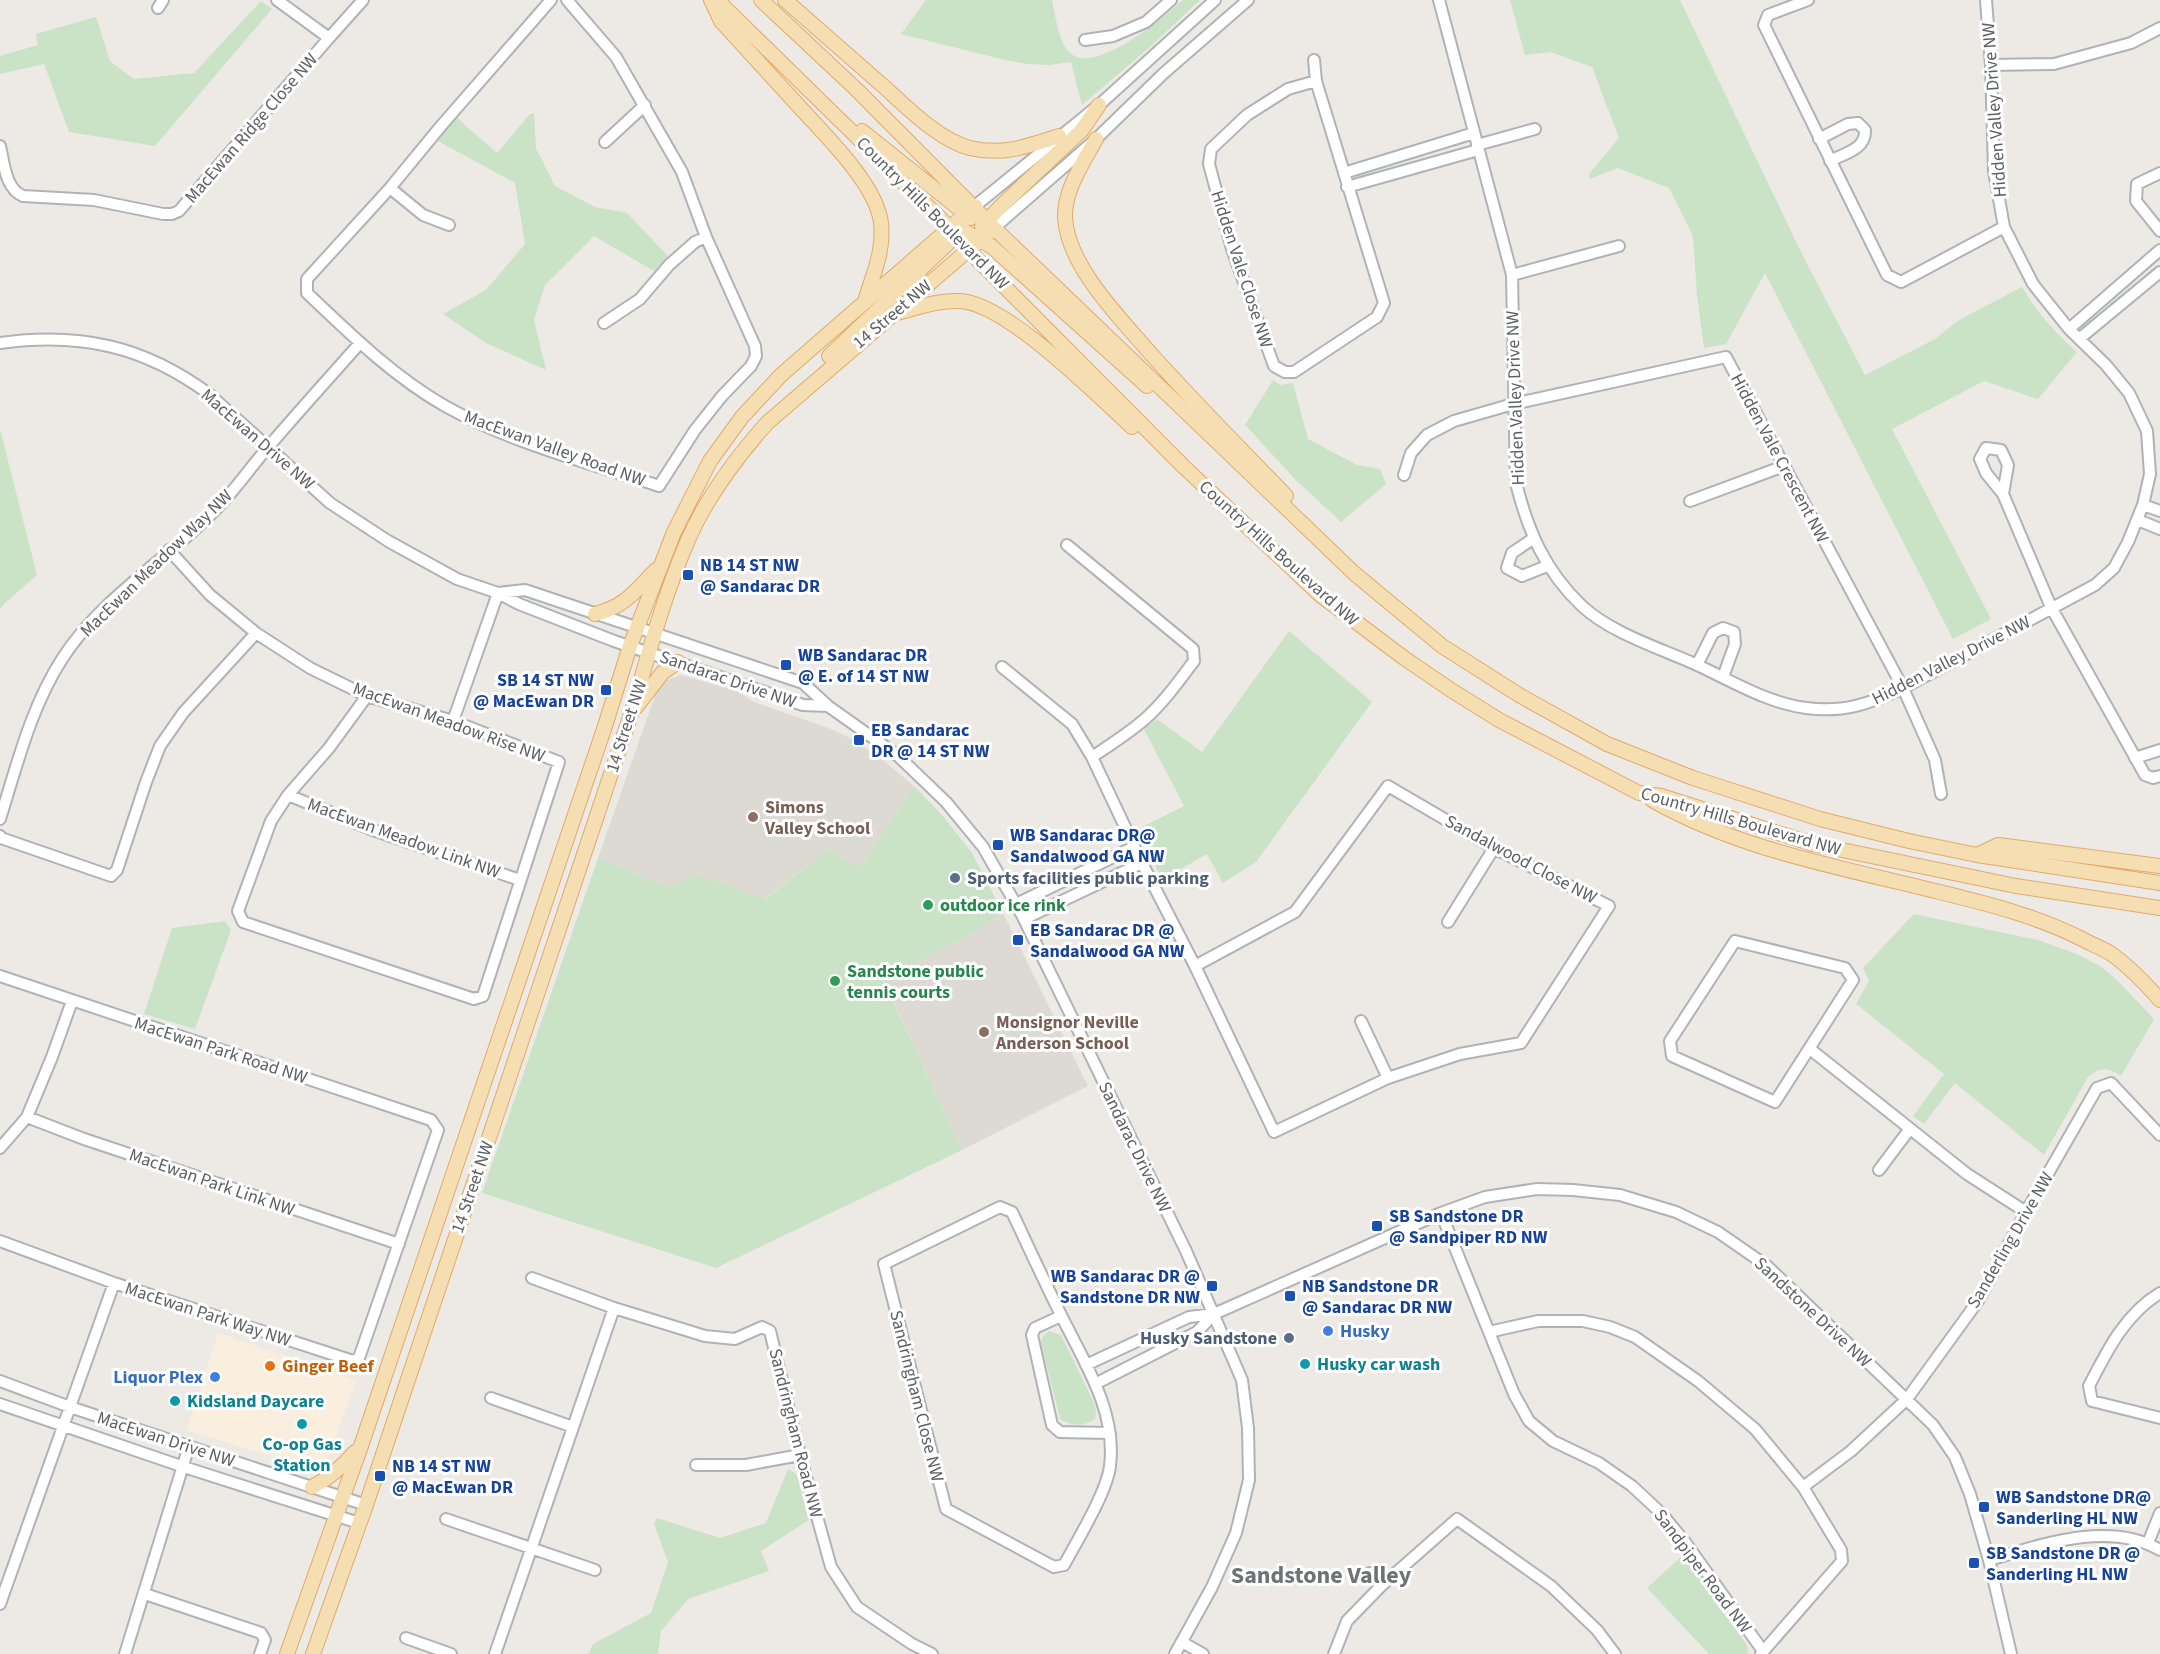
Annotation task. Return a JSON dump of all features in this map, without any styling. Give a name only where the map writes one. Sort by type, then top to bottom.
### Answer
[{"type":"main road","points":[[711,0],[721,21],[832,143],[868,190],[881,221],[881,239],[880,257],[865,300]]},
{"type":"main road","name":"Country Hills Boulevard NW","points":[[717,0],[820,99],[973,233],[1184,466],[1319,594],[1404,658],[1499,720],[1640,793],[1660,796],[1824,847],[2016,886],[2160,908]]},
{"type":"main road","name":"Country Hills Boulevard NW","points":[[761,0],[863,95],[970,212],[973,233]]},
{"type":"main road","points":[[785,0],[908,107],[942,135],[956,143],[985,151],[1010,152],[1059,136]]},
{"type":"main road","points":[[820,99],[970,212]]},
{"type":"main road","points":[[767,423],[815,369],[873,316],[973,233],[1082,130],[1099,105]]},
{"type":"main road","points":[[1096,139],[1074,180],[1065,209],[1066,228],[1072,247],[1095,288],[1185,392],[1309,519],[1355,574]]},
{"type":"main road","name":"14 Street NW","points":[[970,212],[973,233]]},
{"type":"main road","points":[[973,233],[991,246],[1150,389],[1298,530],[1355,574]]},
{"type":"main road","name":"14 Street NW","points":[[287,1654],[361,1446],[605,726],[630,646],[674,532],[710,461],[742,417],[781,375],[865,300],[973,233]]},
{"type":"main road","name":"14 Street NW","points":[[313,1654],[366,1505],[688,539],[735,459],[767,423],[892,314],[973,233]]},
{"type":"main road","points":[[892,314],[935,303],[961,301],[977,304],[1001,316],[1088,386],[1162,454],[1184,466]]},
{"type":"main road","points":[[595,614],[624,603],[661,564]]},
{"type":"main road","name":"Country Hills Boulevard NW","points":[[1355,574],[1442,646],[1519,695],[1607,744],[1693,778],[1759,801],[1886,835],[1977,855],[2160,884]]},
{"type":"main road","points":[[631,714],[663,672],[678,662]]},
{"type":"main road","points":[[1640,793],[1684,819],[1732,838],[1810,861],[2024,914],[2110,953],[2147,985],[2160,1000]]},
{"type":"main road","points":[[1977,855],[1998,845],[2160,866]]},
{"type":"main road","points":[[312,1487],[338,1471],[361,1446]]},
{"type":"street","name":"MacEwan Ridge Close NW","points":[[0,146],[9,181],[17,194],[32,197],[94,200],[172,214],[184,206],[329,38],[277,0]]},
{"type":"street","points":[[329,38],[363,0]]},
{"type":"street","name":"MacEwan Valley Road NW","points":[[551,0],[390,188],[307,279],[307,293],[360,343],[444,405],[481,424],[567,456],[659,486],[695,430],[722,396],[752,366],[756,356],[755,346],[706,237],[682,171],[616,57],[567,0]]},
{"type":"street","points":[[1085,40],[1113,36],[1146,22],[1171,0]]},
{"type":"street","name":"14 Street NW","points":[[970,212],[1099,105],[1215,0]]},
{"type":"street","name":"14 Street NW","points":[[973,233],[1096,139],[1164,73],[1248,0]]},
{"type":"street","points":[[1808,0],[1768,15],[1764,25],[1887,274],[1901,282],[2004,227]]},
{"type":"street","name":"Hidden Valley Drive NW","points":[[1439,3],[1512,275],[1516,483],[1523,512],[1547,567],[1583,607],[1618,630],[1773,700],[1805,708],[1835,709],[1871,704],[2095,585],[2114,568],[2144,505],[2150,474],[2147,431],[2129,393],[2106,364],[2068,329],[2034,284],[2004,227],[1994,171],[1991,65],[1986,0]]},
{"type":"street","points":[[1991,65],[2054,64],[2131,43],[2160,28]]},
{"type":"street","name":"Hidden Vale Close NW","points":[[1314,60],[1316,81],[1384,303],[1377,317],[1294,372],[1284,372],[1275,366],[1258,325],[1232,249],[1209,164],[1212,148],[1247,115],[1288,89],[1316,81]]},
{"type":"street","points":[[606,142],[645,105]]},
{"type":"street","points":[[1819,139],[1848,124],[1858,123],[1865,130],[1866,139],[1862,145],[1830,161]]},
{"type":"street","points":[[1347,187],[1535,129]]},
{"type":"street","points":[[1344,173],[1474,133]]},
{"type":"street","points":[[2160,173],[2137,184],[2136,201],[2160,231]]},
{"type":"street","points":[[390,188],[423,215],[449,225]]},
{"type":"street","points":[[604,323],[640,299],[669,265],[695,242],[706,237]]},
{"type":"street","points":[[1512,275],[1619,246]]},
{"type":"street","points":[[2068,329],[2160,250]]},
{"type":"street","points":[[2079,339],[2160,272]]},
{"type":"street","name":"MacEwan Drive NW","points":[[0,343],[48,338],[80,340],[136,354],[168,367],[188,379],[268,446],[330,503],[388,541],[457,579],[630,646]]},
{"type":"street","name":"MacEwan Meadow Way NW","points":[[0,819],[32,719],[47,683],[63,657],[91,622],[220,505],[268,446],[360,343]]},
{"type":"street","name":"Hidden Vale Crescent NW","points":[[1513,404],[1726,357],[1903,688],[1935,760],[1941,794]]},
{"type":"street","points":[[1404,475],[1411,453],[1427,435],[1454,421],[1513,404]]},
{"type":"street","points":[[1690,501],[1784,466]]},
{"type":"street","points":[[2003,494],[2051,608],[2145,775],[2152,778],[2160,776]]},
{"type":"street","points":[[2144,505],[2160,511]]},
{"type":"street","points":[[2138,520],[2160,529]]},
{"type":"street","points":[[1534,538],[1512,553],[1507,568],[1522,576],[1547,567]]},
{"type":"street","points":[[1066,544],[1193,649],[1194,661],[1147,718],[1092,757]]},
{"type":"street","name":"MacEwan Meadow Rise NW","points":[[170,550],[210,595],[256,633],[310,668],[367,696],[453,721],[559,762],[520,880]]},
{"type":"street","name":"MacEwan Drive NW","points":[[498,593],[525,590],[637,627]]},
{"type":"street","points":[[453,721],[498,593]]},
{"type":"street","name":"Sandarac Drive NW","points":[[637,627],[803,683],[828,706],[897,755],[946,802],[983,847],[1024,919],[1186,1251],[1242,1380],[1248,1428],[1249,1480],[1236,1533],[1212,1587],[1175,1654]]},
{"type":"street","points":[[1697,665],[1713,633],[1723,628],[1734,632],[1735,644],[1723,677]]},
{"type":"street","points":[[0,836],[33,850],[111,876],[117,870],[160,746],[183,713],[256,633]]},
{"type":"street","name":"Sandarac Drive NW","points":[[630,646],[803,705],[828,706]]},
{"type":"street","name":"Sandalwood Close NW","points":[[1002,667],[1072,724],[1092,757],[1274,1132],[1388,1078],[1460,1054],[1521,1043],[1609,906],[1494,848],[1388,786],[1295,912],[1195,966]]},
{"type":"street","points":[[367,696],[329,748],[288,795],[271,821],[238,911],[243,922],[474,999],[483,996],[520,880]]},
{"type":"street","points":[[2135,758],[2160,750]]},
{"type":"street","name":"MacEwan Meadow Link NW","points":[[288,795],[373,830],[520,880]]},
{"type":"street","points":[[1016,904],[1134,847]]},
{"type":"street","points":[[1448,922],[1494,848]]},
{"type":"street","points":[[1024,919],[1142,863]]},
{"type":"street","points":[[1735,941],[1845,968],[1853,980],[1810,1049],[1775,1101],[1672,1056],[1670,1041],[1735,941]]},
{"type":"street","name":"MacEwan Park Road NW","points":[[0,976],[431,1120],[438,1130]]},
{"type":"street","points":[[0,1148],[27,1117],[72,1000]]},
{"type":"street","points":[[1361,1021],[1388,1078]]},
{"type":"street","points":[[1810,1049],[1967,1174],[2026,1212]]},
{"type":"street","name":"Sanderling Drive NW","points":[[1803,1487],[1851,1452],[1907,1399],[1978,1301],[2097,1088],[2111,1083],[2160,1135]]},
{"type":"street","name":"MacEwan Park Link NW","points":[[27,1117],[84,1139],[399,1244]]},
{"type":"street","name":"MacEwan Park Way NW","points":[[0,1241],[114,1283],[353,1361],[359,1358],[438,1130]]},
{"type":"street","points":[[1879,1170],[1909,1130]]},
{"type":"street","name":"Sandstone Drive NW","points":[[1214,1314],[1441,1213],[1485,1197],[1537,1190],[1573,1190],[1620,1195],[1676,1212],[1718,1232],[1767,1266],[1933,1425],[1955,1457],[1970,1494],[1989,1560],[2011,1654]]},
{"type":"street","name":"Sandringham Close NW","points":[[1000,1207],[1012,1212],[1061,1316],[1105,1407],[1110,1433],[1110,1467],[1102,1491],[1064,1565],[1054,1568],[946,1509],[884,1264],[1000,1207]]},
{"type":"street","name":"Sandpiper Road NW","points":[[1441,1213],[1514,1394],[1529,1421],[1553,1441],[1599,1463],[1632,1486],[1661,1513],[1685,1542],[1762,1652]]},
{"type":"street","points":[[495,1654],[614,1308],[532,1278]]},
{"type":"street","points":[[0,1604],[114,1283]]},
{"type":"street","points":[[2160,1293],[2150,1299],[2114,1338],[2089,1386],[2092,1401],[2160,1418]]},
{"type":"street","name":"Sandringham Road NW","points":[[614,1308],[705,1336],[735,1339],[762,1328],[770,1331],[800,1455],[831,1567],[857,1607],[912,1644],[932,1654]]},
{"type":"street","points":[[1086,1365],[1189,1317],[1214,1314]]},
{"type":"street","points":[[1095,1384],[1197,1332],[1214,1314]]},
{"type":"street","points":[[1061,1316],[1035,1329],[1032,1335],[1052,1425],[1060,1432],[1110,1433]]},
{"type":"street","points":[[1489,1332],[1538,1321],[1583,1321],[1610,1327],[1635,1337],[1698,1381],[1755,1429],[1803,1487],[1841,1550],[1842,1561],[1762,1652]]},
{"type":"street","name":"MacEwan Drive NW","points":[[0,1381],[70,1407],[366,1505]]},
{"type":"street","points":[[491,1398],[573,1427]]},
{"type":"street","name":"MacEwan Drive NW","points":[[0,1404],[184,1467],[359,1523]]},
{"type":"street","points":[[125,1654],[189,1446]]},
{"type":"street","points":[[696,1464],[746,1465],[800,1455]]},
{"type":"street","points":[[2148,1543],[2160,1513]]},
{"type":"street","points":[[446,1519],[595,1570]]},
{"type":"street","points":[[1334,1654],[1347,1621],[1381,1586],[1457,1519],[1551,1586],[1597,1630],[1614,1654]]},
{"type":"street","points":[[1989,1560],[2053,1542],[2099,1534],[2148,1543],[2160,1550]]},
{"type":"street","points":[[1370,1573],[1381,1586]]},
{"type":"street","points":[[145,1594],[261,1633],[265,1640],[260,1654]]},
{"type":"street","points":[[406,1638],[451,1654]]},
{"type":"street","points":[[1182,1642],[1203,1654]]},
{"type":"shaded area","name":"Simons Valley School","points":[[681,675],[737,691],[754,702],[831,729],[858,742],[914,786],[859,869],[830,848],[764,899],[697,874],[670,888],[598,858],[656,693],[664,681]]},
{"type":"shaded area","name":"Monsignor Neville Anderson School","points":[[1003,913],[1088,1086],[962,1150],[882,977],[966,937]]},
{"type":"shaded area","points":[[218,1333],[356,1380],[323,1473],[187,1430]]},
{"type":"green space","points":[[926,0],[1052,0],[1058,28],[1066,48],[1070,53],[1081,58],[1096,57],[1112,51],[1146,30],[1183,0],[1200,0],[1150,47],[1082,105],[1071,62],[1049,65],[1028,64],[901,34]]},
{"type":"green space","points":[[1510,0],[1680,0],[1802,254],[1865,375],[1935,339],[1959,320],[2022,287],[2047,322],[2077,352],[2038,399],[1984,381],[1892,429],[1991,619],[1953,639],[1765,273],[1726,344],[1704,348],[1693,236],[1669,188],[1618,168],[1590,179],[1589,174],[1619,138],[1592,67],[1551,52],[1525,55]]},
{"type":"green space","points":[[261,1],[272,9],[155,146],[69,132],[44,64],[0,74],[0,56],[38,45],[36,34],[96,17],[110,61],[134,79],[194,73]]},
{"type":"green space","points":[[534,113],[536,148],[555,186],[595,207],[627,213],[668,256],[654,271],[594,236],[545,285],[534,320],[546,370],[486,343],[443,314],[486,290],[525,244],[515,183],[438,141],[456,117],[497,153],[530,114]]},
{"type":"green space","points":[[1273,380],[1280,385],[1293,383],[1308,439],[1357,465],[1380,469],[1386,484],[1341,522],[1295,479],[1245,425]]},
{"type":"green space","points":[[0,429],[37,575],[0,610]]},
{"type":"green space","points":[[1289,631],[1372,702],[1256,862],[1223,883],[1207,854],[1162,880],[1138,829],[1184,806],[1144,729],[1157,719],[1202,752]]},
{"type":"green space","points":[[914,786],[943,816],[972,853],[1003,913],[966,937],[882,978],[962,1150],[716,1268],[482,1193],[598,858],[670,888],[697,874],[765,899],[830,848],[859,869]]},
{"type":"green space","points":[[1914,914],[2038,940],[2077,954],[2100,966],[2117,980],[2154,1019],[2121,1076],[2104,1069],[2088,1077],[2044,1155],[1955,1083],[1924,1124],[1913,1116],[1944,1074],[1856,1004],[1869,981],[1863,968]]},
{"type":"green space","points":[[225,921],[231,930],[195,1029],[144,1014],[172,928]]},
{"type":"green space","points":[[1049,1331],[1061,1335],[1094,1403],[1095,1419],[1091,1422],[1078,1425],[1060,1419],[1041,1343],[1042,1337]]},
{"type":"green space","points":[[788,1469],[797,1475],[809,1520],[761,1551],[769,1571],[688,1599],[661,1631],[658,1654],[588,1654],[593,1644],[651,1613],[668,1562],[654,1524],[657,1518],[720,1538],[766,1523]]},
{"type":"green space","points":[[1682,1556],[1747,1645],[1748,1654],[1709,1654],[1647,1588]]},
{"type":"place","name":"NB 14 ST NW @ Sandarac DR","points":[[688,575]]},
{"type":"place","name":"WB Sandarac DR @ E. of 14 ST NW","points":[[786,665]]},
{"type":"place","name":"SB 14 ST NW @ MacEwan DR","points":[[606,690]]},
{"type":"place","name":"EB Sandarac DR @ 14 ST NW","points":[[859,740]]},
{"type":"place","name":"Simons Valley School","points":[[753,817]]},
{"type":"place","name":"WB Sandarac DR@ Sandalwood GA NW","points":[[998,845]]},
{"type":"place","name":"Sports facilities public parking","points":[[955,878]]},
{"type":"place","name":"outdoor ice rink","points":[[928,905]]},
{"type":"place","name":"EB Sandarac DR @ Sandalwood GA NW","points":[[1018,940]]},
{"type":"place","name":"Sandstone public tennis courts","points":[[835,981]]},
{"type":"place","name":"Monsignor Neville Anderson School","points":[[984,1032]]},
{"type":"place","name":"SB Sandstone DR @ Sandpiper RD NW","points":[[1377,1226]]},
{"type":"place","name":"WB Sandarac DR @ Sandstone DR NW","points":[[1212,1286]]},
{"type":"place","name":"NB Sandstone DR @ Sandarac DR NW","points":[[1290,1296]]},
{"type":"place","name":"Husky","points":[[1328,1331]]},
{"type":"place","name":"Husky Sandstone","points":[[1289,1338]]},
{"type":"place","name":"Husky car wash","points":[[1305,1364]]},
{"type":"place","name":"Ginger Beef","points":[[270,1366]]},
{"type":"place","name":"Liquor Plex","points":[[215,1377]]},
{"type":"place","name":"Kidsland Daycare","points":[[175,1401]]},
{"type":"place","name":"Co-op Gas Station","points":[[302,1424]]},
{"type":"place","name":"NB 14 ST NW @ MacEwan DR","points":[[380,1476]]},
{"type":"place","name":"WB Sandstone DR@ Sanderling HL NW","points":[[1984,1507]]},
{"type":"place","name":"SB Sandstone DR @ Sanderling HL NW","points":[[1974,1563]]},
{"type":"district","name":"Sandstone Valley","points":[[1321,1575]]}]
